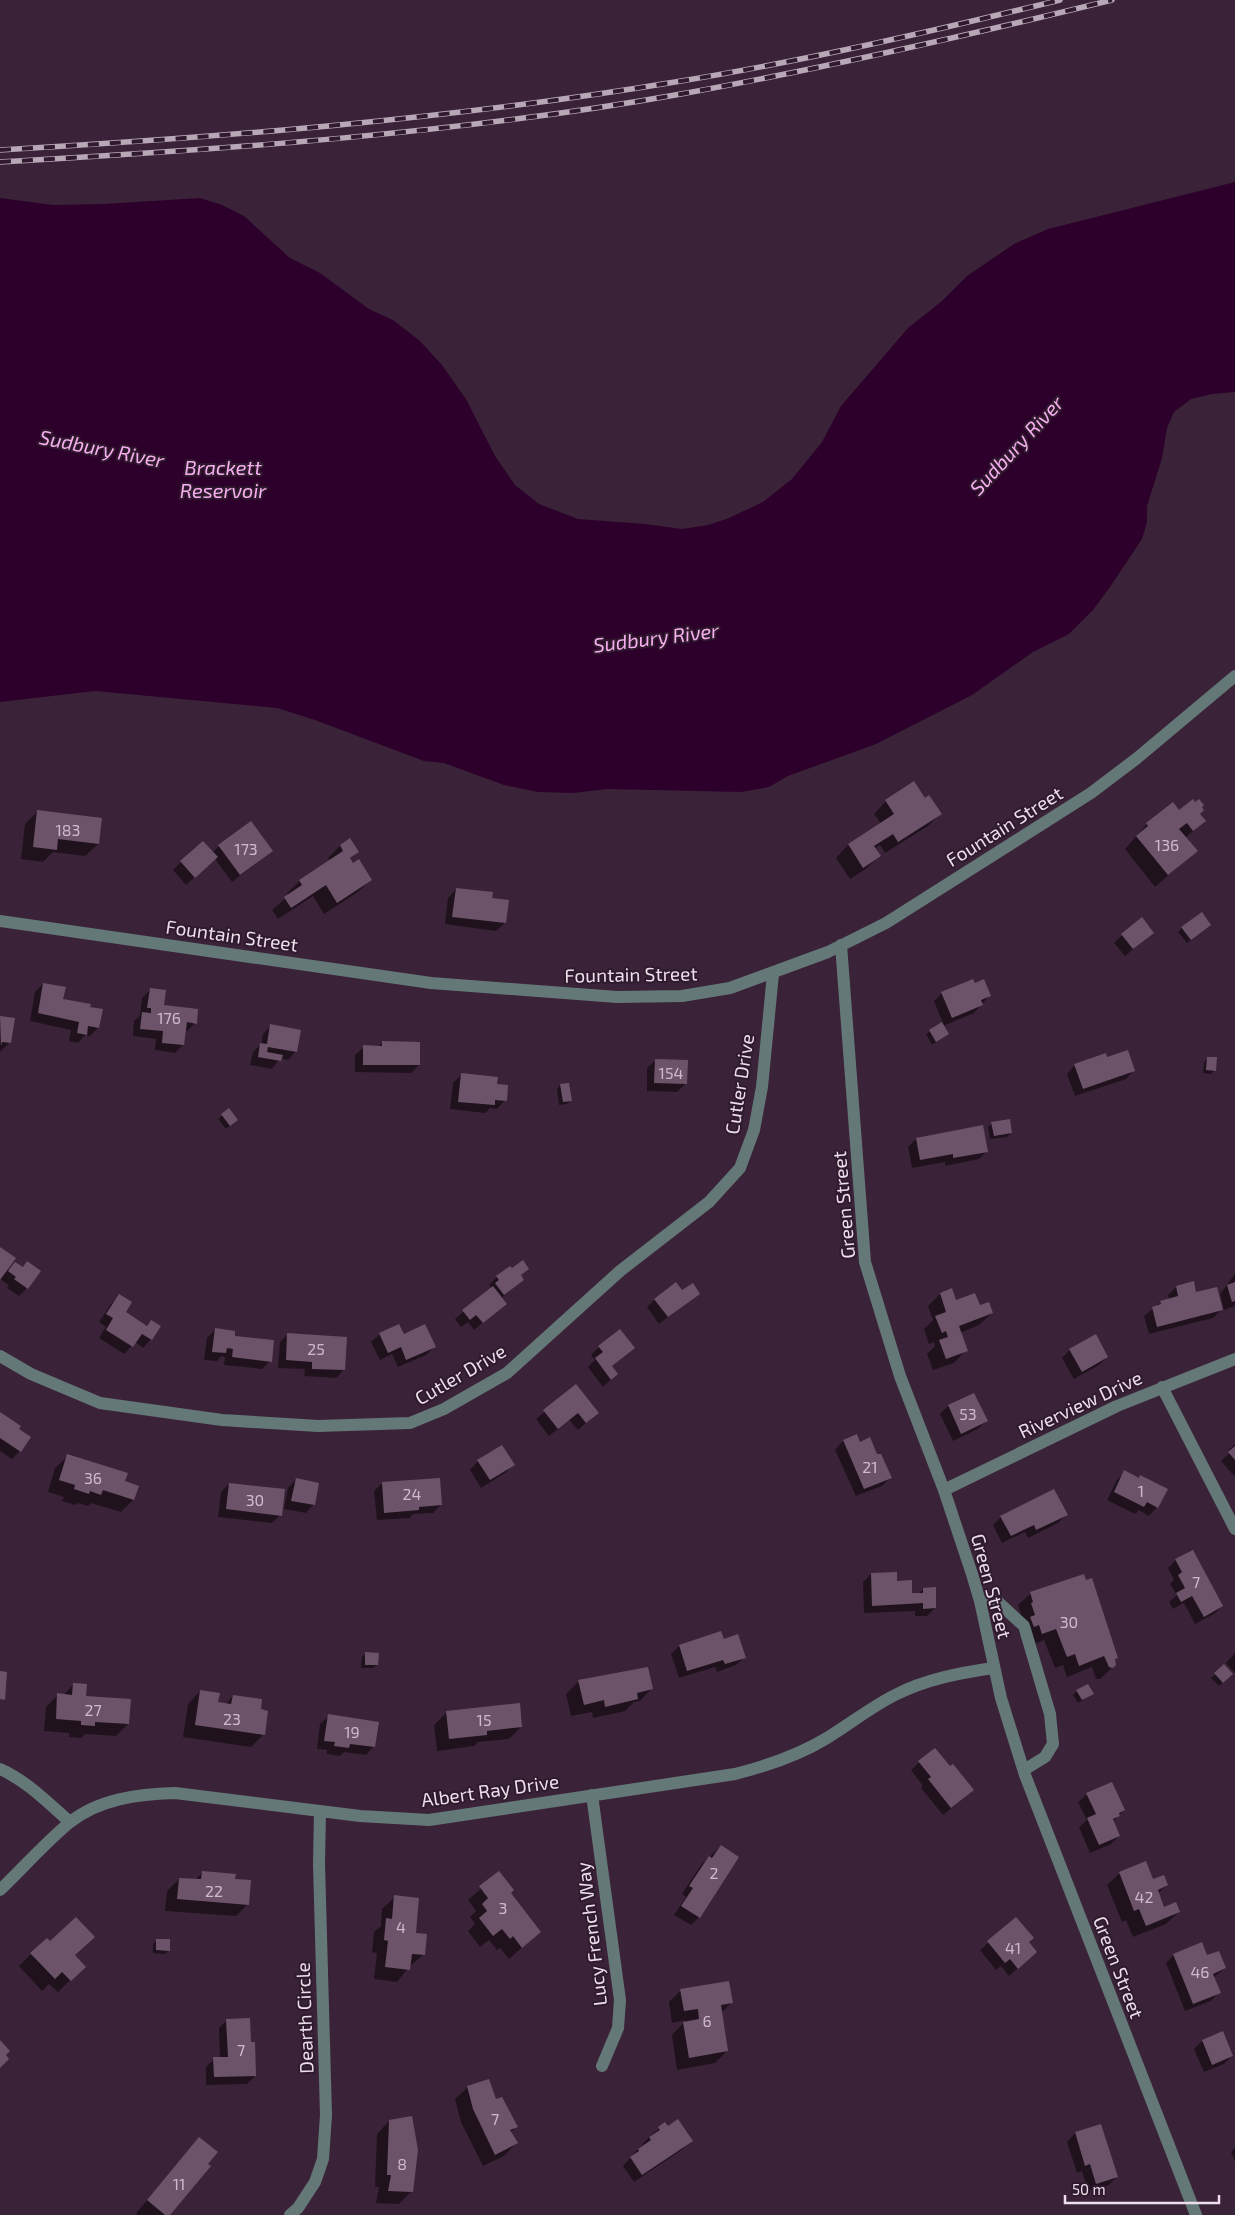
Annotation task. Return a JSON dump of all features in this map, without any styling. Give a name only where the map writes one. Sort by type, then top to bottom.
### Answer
[{"type":"street","name":"Fountain Street","points":[[0,921],[431,983],[617,997],[682,996],[730,988],[773,974],[841,945],[886,922],[1091,793],[1136,759],[1235,676]]},
{"type":"street","name":"Green Street","points":[[841,945],[865,1262],[900,1376],[944,1490],[979,1598],[1000,1698],[1024,1770],[1196,2215]]},
{"type":"street","name":"Cutler Drive","points":[[0,1356],[32,1374],[100,1403],[222,1420],[318,1426],[410,1423],[444,1409],[507,1373],[620,1271],[710,1202],[740,1168],[754,1130],[762,1087],[773,974]]},
{"type":"street","name":"Riverview Drive","points":[[944,1490],[1117,1406],[1235,1359]]},
{"type":"street","points":[[1162,1387],[1235,1529]]},
{"type":"street","points":[[979,1598],[998,1602],[1024,1626],[1050,1714],[1054,1744],[1044,1758],[1024,1770]]},
{"type":"street","name":"Albert Ray Drive","points":[[0,1890],[70,1822],[91,1810],[117,1800],[151,1793],[175,1792],[391,1819],[429,1820],[735,1774],[768,1766],[825,1739],[895,1695],[943,1677],[994,1668]]},
{"type":"street","points":[[0,1769],[10,1773],[37,1792],[70,1822]]},
{"type":"street","name":"Lucy French Way","points":[[592,1795],[620,2000],[618,2028],[602,2066]]},
{"type":"street","name":"Dearth Circle","points":[[290,2215],[298,2208],[314,2182],[323,2159],[326,2124],[319,1864],[320,1811]]},
{"type":"water","name":"Brackett Reservoir","points":[[1235,182],[1235,392],[1212,394],[1191,399],[1174,412],[1167,428],[1162,458],[1147,506],[1147,522],[1142,539],[1093,610],[1069,634],[1033,652],[972,695],[876,744],[788,776],[769,787],[741,792],[607,789],[573,793],[538,792],[504,785],[444,763],[424,761],[315,720],[277,708],[95,691],[0,702],[0,198],[53,205],[200,198],[222,205],[244,216],[290,258],[320,273],[369,309],[393,320],[420,341],[442,365],[466,399],[495,456],[515,485],[539,504],[578,519],[682,529],[708,525],[729,518],[763,502],[792,479],[822,442],[841,406],[908,328],[942,301],[967,276],[1014,244],[1048,229]]},
{"type":"building","points":[[914,781],[925,798],[929,795],[942,814],[898,842],[893,834],[874,846],[881,856],[863,868],[848,844],[894,814],[885,800]]},
{"type":"building","points":[[1193,799],[1195,802],[1199,799],[1204,805],[1202,807],[1204,810],[1200,814],[1206,821],[1193,831],[1187,823],[1179,829],[1198,851],[1168,875],[1136,836],[1148,826],[1146,823],[1173,802],[1179,810]]},
{"type":"building","points":[[37,810],[102,818],[99,844],[58,839],[57,850],[33,847]]},
{"type":"building","points":[[251,821],[273,851],[240,875],[218,845]]},
{"type":"building","points":[[350,838],[359,852],[350,858],[353,863],[359,859],[372,880],[337,903],[326,885],[291,908],[284,897],[302,885],[299,880],[343,851],[340,845]]},
{"type":"building","points":[[203,841],[218,857],[195,878],[180,861]]},
{"type":"building","points":[[456,888],[493,892],[492,898],[509,900],[506,923],[452,917]]},
{"type":"building","points":[[1202,912],[1211,925],[1191,940],[1181,927]]},
{"type":"building","points":[[1142,917],[1154,933],[1133,949],[1121,934]]},
{"type":"building","points":[[973,979],[975,983],[984,979],[991,996],[981,1000],[983,1005],[952,1018],[941,992]]},
{"type":"building","points":[[43,983],[66,987],[63,999],[91,1004],[90,1007],[103,1009],[99,1028],[88,1026],[87,1035],[77,1033],[79,1022],[38,1013]]},
{"type":"building","points":[[150,988],[166,990],[164,1005],[198,1009],[197,1024],[187,1022],[184,1045],[162,1043],[163,1031],[140,1029],[142,1012],[151,1013],[151,1008],[147,1008]]},
{"type":"building","points":[[0,1016],[15,1018],[11,1043],[2,1042],[1,1046]]},
{"type":"building","points":[[942,1022],[949,1034],[936,1042],[929,1030]]},
{"type":"building","points":[[270,1024],[301,1030],[297,1052],[268,1047],[267,1052],[283,1055],[281,1061],[258,1057],[260,1043],[267,1044]]},
{"type":"building","points":[[382,1041],[420,1042],[420,1065],[363,1065],[363,1045],[382,1046]]},
{"type":"building","points":[[1128,1050],[1135,1071],[1083,1089],[1074,1064],[1106,1053],[1107,1057]]},
{"type":"building","points":[[1207,1057],[1217,1057],[1216,1071],[1206,1070]]},
{"type":"building","points":[[655,1059],[688,1060],[687,1084],[654,1083]]},
{"type":"building","points":[[461,1073],[498,1077],[497,1084],[508,1085],[507,1101],[495,1100],[495,1105],[458,1102]]},
{"type":"building","points":[[569,1083],[572,1101],[563,1102],[560,1084]]},
{"type":"building","points":[[229,1108],[238,1120],[230,1126],[221,1114]]},
{"type":"building","points":[[1010,1119],[1012,1133],[994,1136],[991,1122]]},
{"type":"building","points":[[983,1125],[988,1152],[953,1158],[953,1154],[920,1160],[916,1138]]},
{"type":"building","points":[[0,1247],[16,1258],[0,1280]]},
{"type":"building","points":[[523,1260],[529,1269],[521,1275],[524,1280],[504,1295],[495,1283],[499,1280],[496,1276]]},
{"type":"building","points":[[27,1261],[41,1271],[28,1289],[14,1279],[16,1277],[8,1271],[15,1262],[23,1267]]},
{"type":"building","points":[[1194,1281],[1196,1292],[1217,1287],[1223,1310],[1157,1327],[1152,1307],[1161,1304],[1160,1301],[1178,1296],[1176,1286]]},
{"type":"building","points":[[676,1282],[682,1290],[693,1283],[700,1294],[668,1317],[654,1299]]},
{"type":"building","points":[[1235,1282],[1235,1301],[1232,1302],[1227,1285]]},
{"type":"building","points":[[493,1286],[507,1304],[483,1323],[476,1315],[470,1320],[462,1310]]},
{"type":"building","points":[[952,1288],[956,1300],[975,1293],[980,1305],[989,1302],[993,1313],[959,1326],[968,1351],[946,1359],[939,1340],[948,1337],[946,1331],[942,1333],[935,1316],[946,1312],[940,1293]]},
{"type":"building","points":[[119,1294],[132,1302],[126,1312],[147,1326],[151,1320],[161,1326],[152,1340],[142,1334],[133,1347],[106,1330],[113,1318],[106,1314]]},
{"type":"building","points":[[399,1324],[404,1334],[425,1324],[436,1347],[406,1360],[401,1347],[388,1353],[379,1333]]},
{"type":"building","points":[[215,1328],[235,1331],[235,1336],[274,1340],[272,1362],[232,1357],[233,1349],[227,1348],[226,1353],[212,1352]]},
{"type":"building","points":[[620,1329],[635,1348],[612,1366],[618,1374],[611,1380],[595,1358],[603,1352],[598,1346]]},
{"type":"building","points":[[287,1333],[347,1337],[345,1370],[312,1369],[312,1362],[286,1360]]},
{"type":"building","points":[[1096,1334],[1108,1357],[1082,1372],[1069,1349]]},
{"type":"building","points":[[576,1384],[599,1413],[586,1423],[578,1413],[558,1429],[543,1410]]},
{"type":"building","points":[[974,1393],[988,1421],[961,1434],[948,1405]]},
{"type":"building","points":[[0,1412],[21,1426],[19,1429],[31,1437],[21,1452],[0,1438]]},
{"type":"building","points":[[857,1434],[860,1442],[870,1437],[877,1454],[881,1454],[892,1478],[864,1489],[843,1440]]},
{"type":"building","points":[[502,1445],[515,1465],[490,1480],[477,1460]]},
{"type":"building","points":[[1235,1446],[1235,1460],[1228,1452]]},
{"type":"building","points":[[67,1454],[128,1473],[125,1481],[139,1486],[134,1500],[103,1490],[101,1495],[90,1491],[89,1494],[74,1489],[75,1485],[59,1480]]},
{"type":"building","points":[[1124,1470],[1139,1478],[1140,1475],[1168,1489],[1158,1508],[1147,1502],[1144,1507],[1114,1492]]},
{"type":"building","points":[[296,1478],[319,1483],[315,1505],[291,1501]]},
{"type":"building","points":[[440,1478],[442,1505],[419,1507],[419,1510],[384,1513],[382,1482]]},
{"type":"building","points":[[229,1483],[285,1489],[282,1516],[226,1509]]},
{"type":"building","points":[[1054,1489],[1068,1515],[1036,1530],[1034,1525],[1011,1536],[1000,1516]]},
{"type":"building","points":[[1193,1550],[1223,1606],[1204,1617],[1192,1596],[1181,1602],[1176,1593],[1185,1588],[1178,1575],[1182,1572],[1175,1559]]},
{"type":"building","points":[[897,1572],[897,1581],[912,1580],[912,1593],[923,1593],[923,1588],[936,1587],[936,1608],[923,1609],[923,1603],[872,1606],[871,1573]]},
{"type":"building","points":[[1084,1574],[1086,1580],[1092,1578],[1118,1658],[1115,1659],[1116,1665],[1113,1668],[1109,1667],[1104,1656],[1079,1666],[1075,1654],[1067,1657],[1056,1629],[1042,1634],[1039,1625],[1034,1627],[1030,1617],[1035,1615],[1030,1592]]},
{"type":"building","points":[[721,1631],[724,1639],[738,1634],[746,1658],[725,1664],[723,1660],[687,1671],[679,1645]]},
{"type":"building","points":[[365,1652],[379,1653],[378,1665],[365,1665]]},
{"type":"building","points":[[1224,1664],[1233,1674],[1223,1683],[1214,1673]]},
{"type":"building","points":[[648,1667],[653,1689],[637,1693],[638,1699],[605,1707],[604,1700],[584,1705],[578,1680]]},
{"type":"building","points":[[0,1671],[7,1672],[5,1700],[0,1699]]},
{"type":"building","points":[[73,1683],[87,1684],[86,1696],[131,1699],[129,1724],[95,1722],[95,1726],[81,1725],[81,1721],[56,1719],[57,1693],[72,1695]]},
{"type":"building","points":[[1088,1684],[1094,1694],[1082,1700],[1076,1690]]},
{"type":"building","points":[[200,1690],[220,1693],[218,1702],[231,1704],[233,1695],[262,1699],[261,1709],[268,1711],[265,1735],[195,1725]]},
{"type":"building","points":[[520,1703],[522,1727],[487,1731],[487,1735],[449,1739],[446,1711]]},
{"type":"building","points":[[328,1714],[379,1722],[375,1747],[350,1744],[349,1748],[334,1746],[335,1742],[324,1741]]},
{"type":"building","points":[[935,1748],[950,1766],[953,1764],[974,1790],[951,1808],[928,1779],[931,1777],[918,1761]]},
{"type":"building","points":[[1112,1782],[1125,1810],[1119,1813],[1120,1816],[1113,1819],[1120,1836],[1099,1845],[1087,1818],[1096,1814],[1086,1793]]},
{"type":"building","points":[[721,1845],[739,1857],[700,1918],[681,1906],[693,1888],[689,1886],[709,1856],[712,1858]]},
{"type":"building","points":[[1146,1861],[1153,1879],[1164,1875],[1168,1885],[1158,1890],[1164,1907],[1176,1902],[1180,1912],[1146,1926],[1139,1909],[1134,1911],[1119,1872]]},
{"type":"building","points":[[202,1871],[236,1874],[235,1879],[251,1880],[249,1905],[177,1899],[179,1878],[201,1879]]},
{"type":"building","points":[[499,1871],[514,1890],[511,1893],[541,1932],[522,1948],[513,1936],[510,1939],[502,1929],[493,1936],[479,1918],[487,1911],[482,1904],[488,1898],[479,1886]]},
{"type":"building","points":[[394,1895],[419,1898],[416,1933],[427,1934],[425,1955],[412,1954],[410,1970],[385,1967],[388,1941],[384,1940],[386,1918],[392,1919]]},
{"type":"building","points":[[76,1917],[95,1937],[75,1955],[86,1967],[71,1981],[62,1972],[55,1979],[30,1953],[47,1938],[50,1941]]},
{"type":"building","points":[[1016,1917],[1034,1938],[1029,1942],[1037,1952],[1018,1969],[1010,1959],[1005,1963],[987,1941]]},
{"type":"building","points":[[156,1939],[170,1939],[170,1951],[156,1950]]},
{"type":"building","points":[[1202,1942],[1207,1955],[1219,1951],[1226,1968],[1213,1974],[1221,1993],[1193,2004],[1173,1954]]},
{"type":"building","points":[[729,1981],[733,2003],[721,2005],[728,2051],[689,2058],[683,2022],[699,2019],[698,2009],[684,2011],[680,1989]]},
{"type":"building","points":[[250,2018],[251,2042],[255,2042],[256,2076],[214,2077],[213,2057],[228,2057],[226,2019]]},
{"type":"building","points":[[1223,2031],[1233,2056],[1212,2065],[1202,2040]]},
{"type":"building","points":[[0,2040],[10,2051],[6,2055],[9,2059],[0,2068]]},
{"type":"building","points":[[489,2079],[496,2099],[502,2097],[518,2127],[510,2130],[518,2143],[495,2155],[473,2109],[467,2086]]},
{"type":"building","points":[[412,2116],[418,2150],[413,2192],[388,2191],[391,2175],[387,2175],[389,2120]]},
{"type":"building","points":[[678,2119],[693,2141],[642,2175],[630,2157],[651,2140],[649,2137],[660,2130],[658,2127],[665,2122],[668,2126]]},
{"type":"building","points":[[1101,2124],[1118,2177],[1096,2184],[1090,2164],[1085,2166],[1075,2132]]},
{"type":"building","points":[[199,2137],[218,2152],[208,2164],[211,2166],[170,2215],[165,2215],[147,2200]]},
{"type":"railway","points":[[0,150],[254,133],[423,116],[591,95],[724,74],[820,55],[1060,0]]},
{"type":"railway","points":[[0,162],[171,152],[341,138],[427,130],[596,108],[735,84],[843,62],[1112,0]]},
{"type":"water label","name":"Sudbury River","points":[[1016,445]]},
{"type":"water label","name":"Sudbury River","points":[[102,448]]},
{"type":"water label","name":"Sudbury River","points":[[656,637]]}]
